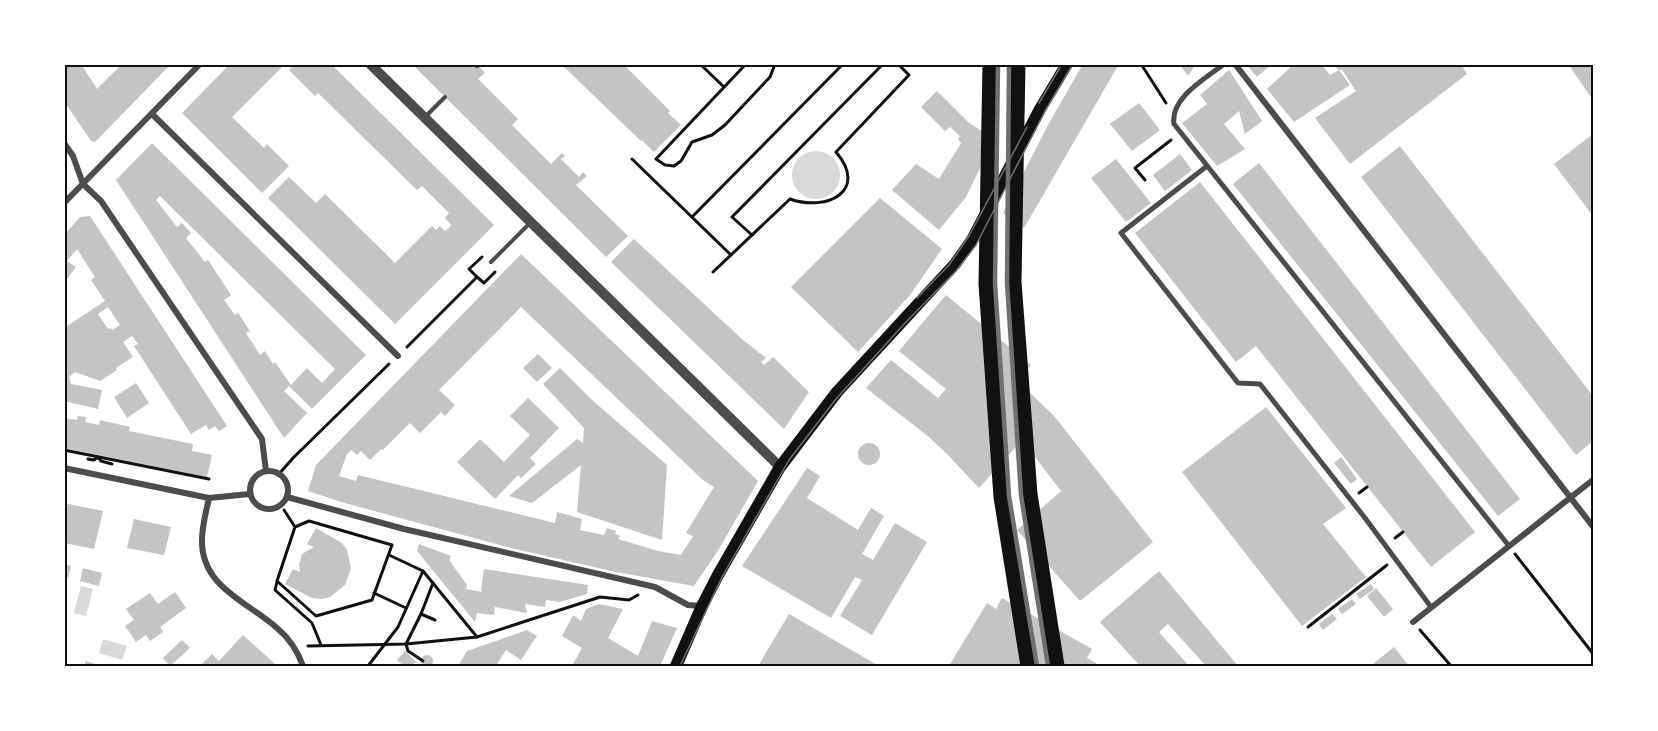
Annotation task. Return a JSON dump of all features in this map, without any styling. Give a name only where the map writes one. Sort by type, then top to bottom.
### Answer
[{"type":"highway","points":[[990,64],[986,284],[1001,497],[1028,666]]},
{"type":"highway","points":[[1018,64],[1014,282],[1030,494],[1057,666]]},
{"type":"main road","points":[[676,666],[702,606],[780,467],[837,392],[955,264],[972,240],[1040,109],[1067,64]]},
{"type":"street","points":[[64,203],[200,64]]},
{"type":"street","points":[[370,64],[780,467]]},
{"type":"street","points":[[1224,64],[1181,99],[1173,113],[1174,124],[1509,546]]},
{"type":"street","points":[[1235,64],[1593,528]]},
{"type":"street","points":[[152,114],[398,356]]},
{"type":"street","points":[[64,143],[73,156],[83,184],[101,201],[262,439],[267,471]]},
{"type":"street","points":[[1207,166],[1122,233],[1238,383],[1260,384],[1431,607]]},
{"type":"street","points":[[64,468],[209,498],[250,494]]},
{"type":"street","points":[[267,471],[273,471],[284,478],[288,487],[287,496],[280,505],[273,509],[258,506],[250,494],[251,481],[260,472],[267,471]]},
{"type":"street","points":[[1413,622],[1593,479]]},
{"type":"street","points":[[287,496],[404,529],[655,587],[688,605],[702,606]]},
{"type":"street","points":[[209,498],[202,541],[203,554],[210,572],[222,587],[277,628],[295,648],[303,666]]},
{"type":"lane","points":[[424,118],[445,98]]},
{"type":"lane","points":[[491,262],[530,222]]},
{"type":"path","points":[[700,64],[724,87]]},
{"type":"path","points":[[746,64],[656,159],[664,165],[674,166],[681,161],[692,142],[712,135],[725,125],[770,77],[775,64]]},
{"type":"path","points":[[692,217],[843,64]]},
{"type":"path","points":[[752,235],[732,217],[884,64]]},
{"type":"path","points":[[713,272],[790,200],[800,203],[823,203],[840,196],[848,175],[846,163],[836,152],[909,75],[898,64]]},
{"type":"path","points":[[1141,64],[1173,113]]},
{"type":"path","points":[[1145,180],[1135,168],[1181,133]]},
{"type":"path","points":[[632,159],[731,255]]},
{"type":"path","points":[[64,450],[209,479]]},
{"type":"path","points":[[82,458],[94,460],[98,457]]},
{"type":"path","points":[[98,457],[101,461],[116,465]]},
{"type":"path","points":[[280,505],[295,527]]},
{"type":"path","points":[[277,581],[316,616],[372,600],[392,545],[309,520],[295,527],[277,581],[274,590],[312,623],[321,645]]},
{"type":"path","points":[[1509,546],[1593,655]]},
{"type":"path","points":[[388,555],[423,570],[477,637]]},
{"type":"path","points":[[1308,627],[1395,559]]},
{"type":"path","points":[[368,666],[398,627],[423,570]]},
{"type":"path","points":[[423,661],[411,655],[406,644],[433,583]]},
{"type":"path","points":[[374,593],[406,608]]},
{"type":"path","points":[[295,648],[321,645],[406,644],[477,637],[600,597],[629,600]]},
{"type":"path","points":[[421,614],[435,620]]},
{"type":"path","points":[[1413,622],[1451,666]]},
{"type":"shaded area","points":[[811,151],[821,151],[833,158],[840,170],[840,180],[833,192],[821,199],[811,199],[796,188],[792,180],[792,170],[803,155]]},
{"type":"shaded area","points":[[81,586],[93,589],[86,616],[74,613]]},
{"type":"shaded area","points":[[103,639],[127,646],[122,660],[99,653]]},
{"type":"building","points":[[64,64],[81,64],[97,89],[122,64],[171,64],[95,142],[91,141],[64,101]]},
{"type":"building","points":[[230,64],[285,64],[232,117],[264,148],[267,144],[289,166],[262,193],[182,113]]},
{"type":"building","points":[[290,64],[331,64],[494,225],[395,324],[268,198],[289,177],[316,203],[325,194],[395,263],[432,226],[436,230],[440,226],[445,231],[449,228],[451,225],[445,218],[449,213],[422,186],[417,190],[318,93],[315,96],[289,70],[292,67]]},
{"type":"building","points":[[412,64],[477,64],[485,73],[478,79],[518,119],[512,125],[551,164],[562,153],[565,156],[561,159],[579,177],[583,172],[587,176],[576,185],[628,236],[606,257]]},
{"type":"building","points":[[561,64],[623,64],[681,125],[654,152]]},
{"type":"building","points":[[1083,64],[1119,64],[1024,228],[1003,213],[1048,125]]},
{"type":"building","points":[[1179,64],[1196,64],[1188,76]]},
{"type":"building","points":[[1246,64],[1272,64],[1257,77]]},
{"type":"building","points":[[1294,64],[1321,64],[1330,75],[1339,70],[1350,85],[1294,122],[1267,89]]},
{"type":"building","points":[[1342,64],[1468,64],[1463,68],[1467,74],[1350,164],[1315,118],[1356,91],[1342,70],[1336,68]]},
{"type":"building","points":[[1568,64],[1593,64],[1593,100]]},
{"type":"building","points":[[1229,70],[1262,121],[1245,134],[1239,111],[1224,124],[1245,149],[1217,166],[1182,123],[1207,104],[1200,95]]},
{"type":"building","points":[[937,91],[968,122],[994,139],[966,197],[939,230],[892,190],[916,164],[939,179],[961,143],[958,139],[960,136],[950,127],[945,131],[921,107]]},
{"type":"building","points":[[1139,103],[1160,130],[1132,151],[1110,124]]},
{"type":"building","points":[[1593,134],[1593,216],[1554,164]]},
{"type":"building","points":[[152,143],[366,355],[312,409],[289,386],[284,391],[307,413],[284,438],[116,180]],"holes":[[[160,196],[335,369],[322,383],[307,368],[291,385],[265,351],[260,355],[246,333],[250,331],[238,313],[235,315],[224,300],[231,295],[208,260],[205,262],[186,238],[191,233],[182,223],[177,227],[156,200]]]},
{"type":"building","points":[[1400,146],[1593,396],[1593,441],[1576,455],[1361,177]]},
{"type":"building","points":[[1180,154],[1192,170],[1165,191],[1153,175]]},
{"type":"building","points":[[1116,159],[1151,203],[1126,222],[1091,178]]},
{"type":"building","points":[[1259,163],[1520,499],[1498,516],[1233,184]]},
{"type":"building","points":[[1200,182],[1475,532],[1431,567],[1256,346],[1236,362],[1135,233]]},
{"type":"building","points":[[880,198],[942,249],[910,295],[858,352],[791,287]]},
{"type":"building","points":[[90,216],[227,426],[219,431],[215,426],[209,430],[206,425],[191,434],[134,346],[138,344],[132,336],[123,342],[133,357],[116,368],[117,370],[100,381],[75,372],[69,377],[71,384],[102,390],[98,409],[64,401],[64,328],[105,301],[91,280],[95,277],[77,249],[67,261],[76,267],[64,283],[64,235],[80,217]],"holes":[[[108,307],[120,325],[112,330],[108,329],[98,314]]]},
{"type":"building","points":[[634,239],[743,340],[766,358],[761,362],[764,365],[773,357],[809,392],[784,429],[611,262]]},
{"type":"building","points":[[521,254],[758,481],[719,549],[694,586],[616,572],[511,548],[341,502],[308,491],[316,465]],"holes":[[[521,307],[704,481],[714,487],[686,533],[693,536],[681,555],[618,539],[620,536],[615,534],[616,531],[607,528],[604,535],[580,530],[582,519],[557,512],[555,523],[358,475],[356,481],[339,476],[347,454],[351,450],[357,455],[361,451],[370,460],[410,423],[420,433],[441,412],[445,416],[455,405],[439,390]]]},
{"type":"building","points":[[946,295],[1031,365],[1018,381],[1055,417],[1153,542],[1080,601],[1017,530],[1061,491],[1022,440],[979,488],[929,437],[866,388],[891,360],[938,398],[946,389],[899,351]]},
{"type":"building","points":[[538,354],[552,368],[537,382],[523,368]]},
{"type":"building","points":[[560,368],[592,400],[667,465],[662,540],[577,512],[581,465],[532,503],[509,496],[577,439],[583,443],[584,428],[543,384]]},
{"type":"building","points":[[136,383],[149,403],[127,418],[114,397]]},
{"type":"building","points":[[528,398],[559,428],[530,458],[536,464],[521,478],[518,475],[495,499],[457,462],[480,439],[504,462],[530,435],[510,416]]},
{"type":"building","points":[[1266,407],[1346,508],[1323,524],[1366,577],[1302,626],[1182,472]]},
{"type":"building","points":[[78,416],[86,417],[85,422],[99,425],[100,420],[130,427],[129,431],[193,444],[192,451],[212,455],[207,477],[64,448],[64,418],[77,420]]},
{"type":"building","points":[[869,443],[877,446],[880,454],[877,462],[869,465],[861,462],[858,454],[861,446]]},
{"type":"building","points":[[1341,457],[1357,479],[1351,484],[1334,463]]},
{"type":"building","points":[[807,468],[820,476],[807,498],[858,530],[871,508],[884,516],[862,554],[873,560],[895,523],[927,542],[872,635],[840,616],[862,580],[855,577],[831,618],[742,566]]},
{"type":"building","points":[[64,503],[103,511],[94,549],[64,543]]},
{"type":"building","points":[[134,519],[171,527],[164,555],[127,548]]},
{"type":"building","points":[[316,528],[342,543],[347,550],[351,568],[345,585],[330,597],[321,599],[312,598],[285,584],[293,569],[300,572],[302,554],[314,547],[307,544]]},
{"type":"building","points":[[419,544],[451,556],[449,560],[467,585],[466,589],[482,592],[484,569],[588,585],[587,594],[560,602],[546,600],[545,607],[525,604],[527,613],[495,607],[494,615],[477,613],[475,622],[417,551]]},
{"type":"building","points":[[64,564],[71,566],[68,578],[64,577]]},
{"type":"building","points":[[83,568],[102,573],[99,586],[80,581]]},
{"type":"building","points":[[1159,571],[1238,666],[1206,666],[1168,624],[1159,632],[1189,666],[1140,666],[1100,622]]},
{"type":"building","points":[[1371,584],[1374,589],[1360,599],[1356,594]]},
{"type":"building","points":[[1376,588],[1393,609],[1384,617],[1367,596]]},
{"type":"building","points":[[175,592],[186,608],[160,627],[163,632],[150,641],[146,635],[136,642],[125,626],[134,620],[126,609],[150,593],[158,604]]},
{"type":"building","points":[[1002,598],[1092,649],[1087,658],[1101,666],[949,666],[987,603],[996,609]]},
{"type":"building","points":[[1352,599],[1356,604],[1342,614],[1338,609]]},
{"type":"building","points":[[599,604],[623,609],[608,638],[638,656],[652,621],[677,628],[660,666],[572,666],[582,648],[562,636],[573,615],[581,621],[586,609]]},
{"type":"building","points":[[789,614],[879,666],[758,666]]},
{"type":"building","points":[[1332,614],[1337,619],[1323,630],[1319,624]]},
{"type":"building","points":[[527,630],[537,636],[521,660],[506,650],[496,666],[458,666],[467,651]]},
{"type":"building","points":[[243,635],[276,665],[200,666],[212,654],[219,661]]},
{"type":"building","points":[[182,640],[190,648],[170,666],[163,658]]},
{"type":"building","points":[[1394,647],[1409,666],[1376,666],[1374,663]]},
{"type":"building","points":[[405,651],[416,662],[411,666],[404,666],[397,660]]},
{"type":"building","points":[[427,655],[433,661],[427,667],[421,661]]},
{"type":"building","points":[[86,661],[102,666],[84,666]]},
{"type":"tram line","points":[[1039,103],[1062,64]]},
{"type":"tram line","points":[[680,666],[722,577],[789,460],[836,399],[956,271],[976,245],[1045,111],[1073,64]]},
{"type":"tram line","points":[[917,298],[949,265],[969,236],[1027,127]]},
{"type":"railway","points":[[998,64],[995,283],[1009,496],[1037,666]]},
{"type":"railway","points":[[1009,64],[1007,283],[1021,495],[1048,666]]}]
